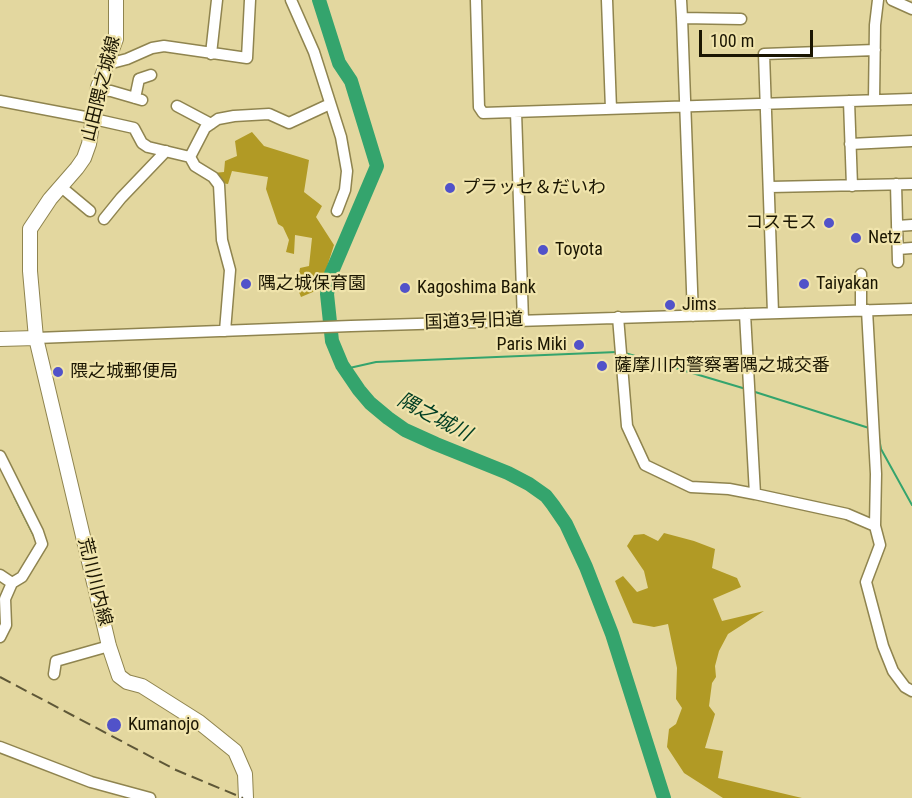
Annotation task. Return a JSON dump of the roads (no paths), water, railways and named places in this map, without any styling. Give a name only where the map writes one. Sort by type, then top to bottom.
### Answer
[{"type":"main road","name":"山田隈之城線","points":[[36,338],[30,281],[30,229],[37,216],[84,158],[95,119],[98,90],[116,39],[116,0]]},
{"type":"main road","points":[[0,339],[36,338]]},
{"type":"main road","name":"荒川川内線","points":[[36,338],[109,646],[119,676],[127,682],[142,686],[199,722],[235,751],[245,774],[246,798]]},
{"type":"street","points":[[212,54],[217,0]]},
{"type":"street","points":[[108,64],[164,46],[247,58],[250,0]]},
{"type":"street","points":[[291,0],[314,52],[341,137],[347,171],[345,190],[337,212]]},
{"type":"street","points":[[476,0],[478,107],[483,113],[912,99]]},
{"type":"street","points":[[608,0],[611,109]]},
{"type":"street","points":[[681,0],[693,316]]},
{"type":"street","points":[[874,100],[875,25],[878,0]]},
{"type":"street","points":[[892,0],[912,9]]},
{"type":"street","points":[[682,18],[741,19]]},
{"type":"street","points":[[772,313],[770,187],[764,54],[875,50]]},
{"type":"street","points":[[98,90],[111,91],[138,99],[139,79],[151,75]]},
{"type":"street","points":[[0,101],[134,128],[142,143],[148,147],[190,157],[195,166],[213,177],[219,185],[222,240],[230,270],[225,331]]},
{"type":"street","points":[[849,101],[852,186]]},
{"type":"street","points":[[190,157],[206,128],[218,119],[268,114],[289,123],[330,104]]},
{"type":"street","points":[[177,106],[189,107],[211,124]]},
{"type":"street","points":[[516,112],[523,321]]},
{"type":"street","points":[[850,144],[912,141]]},
{"type":"street","points":[[104,219],[166,151]]},
{"type":"street","points":[[896,184],[898,262]]},
{"type":"street","points":[[770,187],[912,184]]},
{"type":"street","points":[[60,186],[90,211]]},
{"type":"street","points":[[897,226],[912,225]]},
{"type":"street","points":[[898,249],[912,248]]},
{"type":"street","points":[[861,274],[876,474],[875,526],[880,545],[866,582],[883,645],[893,671],[905,687],[912,691]]},
{"type":"street","name":"国道3号旧道","points":[[36,338],[912,309]]},
{"type":"street","points":[[744,314],[755,494]]},
{"type":"street","points":[[618,317],[627,426],[645,465],[691,487],[729,489],[755,494],[847,514],[875,526]]},
{"type":"street","points":[[0,456],[42,544],[22,577],[12,583],[5,599],[6,625],[0,637]]},
{"type":"street","points":[[0,575],[12,583]]},
{"type":"street","points":[[54,674],[56,661],[109,646]]},
{"type":"street","points":[[0,747],[91,782],[150,798]]},
{"type":"waterway","name":"隅之城川","points":[[319,0],[339,63],[351,81],[377,166],[331,274],[327,294],[332,341],[342,365],[370,403],[405,430],[508,473],[546,496],[553,505],[566,524],[586,567],[612,634],[664,798]]},
{"type":"waterway","points":[[345,369],[376,362],[617,352]]},
{"type":"waterway","points":[[625,353],[746,389]]},
{"type":"waterway","points":[[752,391],[869,428]]},
{"type":"waterway","points":[[879,438],[881,449],[912,505]]},
{"type":"waterway","points":[[14,496],[34,536]]},
{"type":"railway","points":[[0,677],[176,770],[243,798]]},
{"type":"place","name":"プラッセ＆だいわ","points":[[450,188]]},
{"type":"place","name":"コスモス","points":[[829,223]]},
{"type":"place","name":"Netz","points":[[856,238]]},
{"type":"place","name":"Toyota","points":[[543,250]]},
{"type":"place","name":"隅之城保育園","points":[[246,284]]},
{"type":"place","name":"Taiyakan","points":[[804,284]]},
{"type":"place","name":"Kagoshima Bank","points":[[405,288]]},
{"type":"place","name":"Jims","points":[[670,305]]},
{"type":"place","name":"Paris Miki","points":[[579,345]]},
{"type":"place","name":"薩摩川内警察署隅之城交番","points":[[602,366]]},
{"type":"place","name":"隈之城郵便局","points":[[58,372]]},
{"type":"place","name":"Kumanojo","points":[[114,725]]}]
